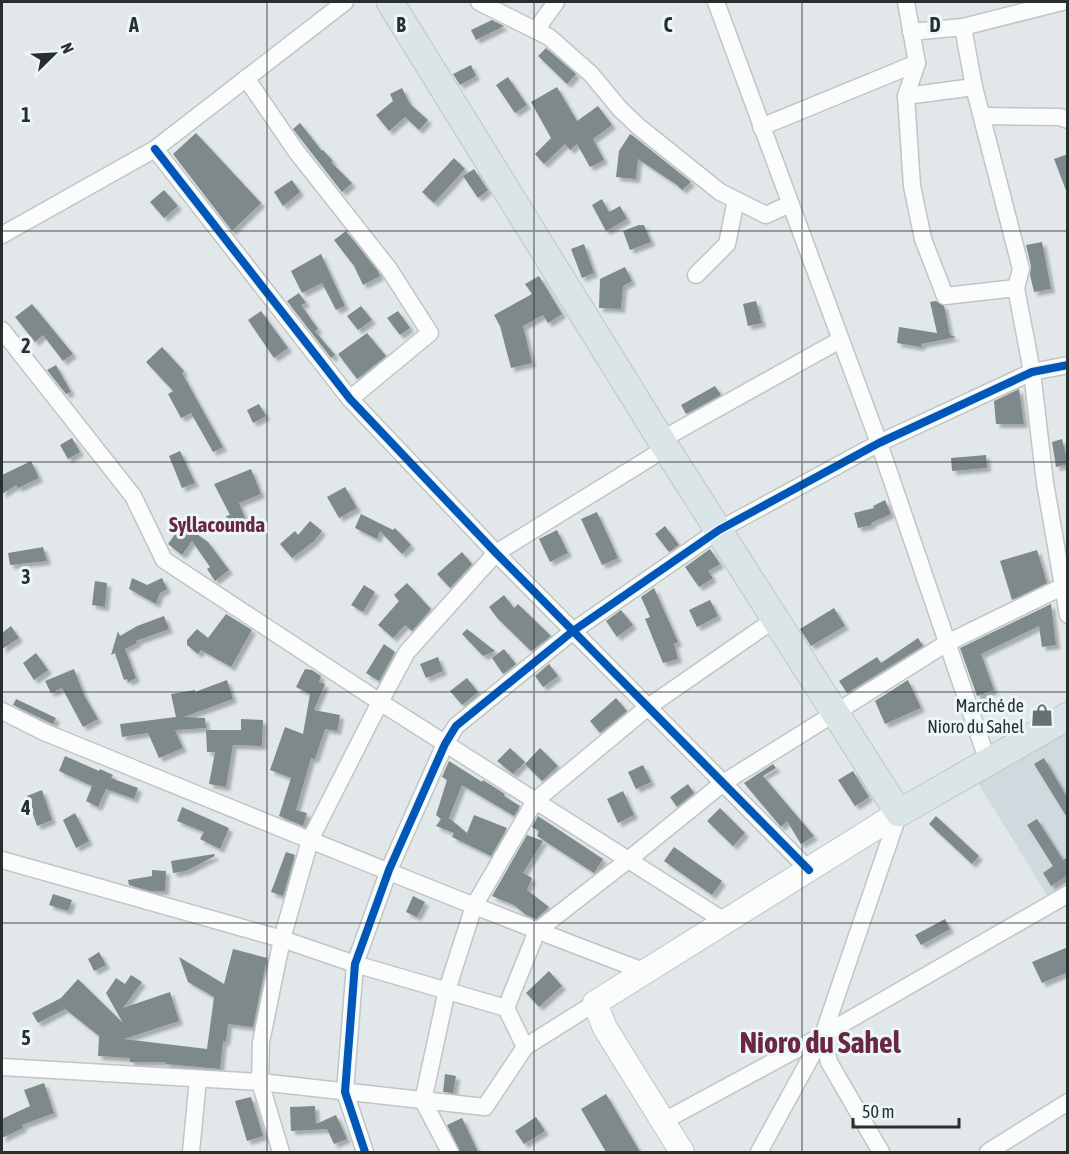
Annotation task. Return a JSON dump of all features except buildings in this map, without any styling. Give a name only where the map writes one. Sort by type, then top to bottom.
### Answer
[{"type":"main road","points":[[390,2],[664,444],[899,813],[1068,716]]},
{"type":"street","points":[[2,235],[155,149],[345,2]]},
{"type":"street","points":[[479,2],[549,37],[591,74],[620,109],[639,127],[720,192],[766,215],[790,204]]},
{"type":"street","points":[[536,30],[556,2]]},
{"type":"street","points":[[716,2],[879,443],[988,762]]},
{"type":"street","points":[[906,2],[917,63],[906,96],[912,186],[923,239],[945,296],[1016,288]]},
{"type":"street","points":[[911,32],[963,27],[1062,2]]},
{"type":"street","points":[[963,27],[974,87],[1021,268],[1016,288],[1032,372],[1045,483],[1065,586],[1068,615]]},
{"type":"street","points":[[761,128],[917,63]]},
{"type":"street","points":[[246,78],[296,151],[389,269],[430,333],[350,399]]},
{"type":"street","points":[[906,96],[974,87]]},
{"type":"street","points":[[982,116],[1059,117],[1068,120]]},
{"type":"street","points":[[155,149],[350,399],[496,553],[809,870]]},
{"type":"street","points":[[696,275],[727,244],[736,200]]},
{"type":"street","points":[[2,330],[133,496],[164,560],[445,744],[726,922]]},
{"type":"street","points":[[281,1152],[260,1082],[261,1042],[282,939],[310,840],[407,652],[496,553],[664,444],[840,340]]},
{"type":"street","points":[[365,1152],[345,1092],[355,964],[389,870],[445,744],[456,726],[573,631],[718,530],[879,443],[1032,372],[1068,365]]},
{"type":"street","points":[[506,1008],[537,931],[723,783],[947,644],[1065,586]]},
{"type":"street","points":[[450,1152],[423,1101],[447,990],[474,906],[535,801],[648,707],[775,619]]},
{"type":"street","points":[[2,711],[44,732],[310,840],[646,972]]},
{"type":"street","points":[[2,1067],[260,1082],[485,1107],[525,1047],[899,813]]},
{"type":"street","points":[[759,1152],[823,1035],[899,813]]},
{"type":"street","points":[[2,860],[282,939],[355,964],[506,1008],[525,1047]]},
{"type":"street","points":[[662,1122],[823,1035],[1068,894]]},
{"type":"street","points":[[595,1003],[605,1028],[682,1152]]},
{"type":"street","points":[[823,1035],[829,1062],[881,1152]]},
{"type":"street","points":[[191,1152],[198,1078]]},
{"type":"street","points":[[988,1152],[1068,1102]]},
{"type":"shaded area","points":[[1067,726],[1067,883],[1047,895],[976,780]]},
{"type":"cycle path","points":[[155,149],[350,399],[496,553],[809,870]]},
{"type":"cycle path","points":[[365,1152],[345,1092],[355,964],[389,870],[445,744],[456,726],[573,631],[719,530],[879,443],[1032,372],[1068,365]]},
{"type":"place","name":"Marché de Nioro du Sahel","points":[[1042,715]]},
{"type":"district","name":"Syllacounda","points":[[217,524]]},
{"type":"district","name":"Nioro du Sahel","points":[[820,1042]]}]
